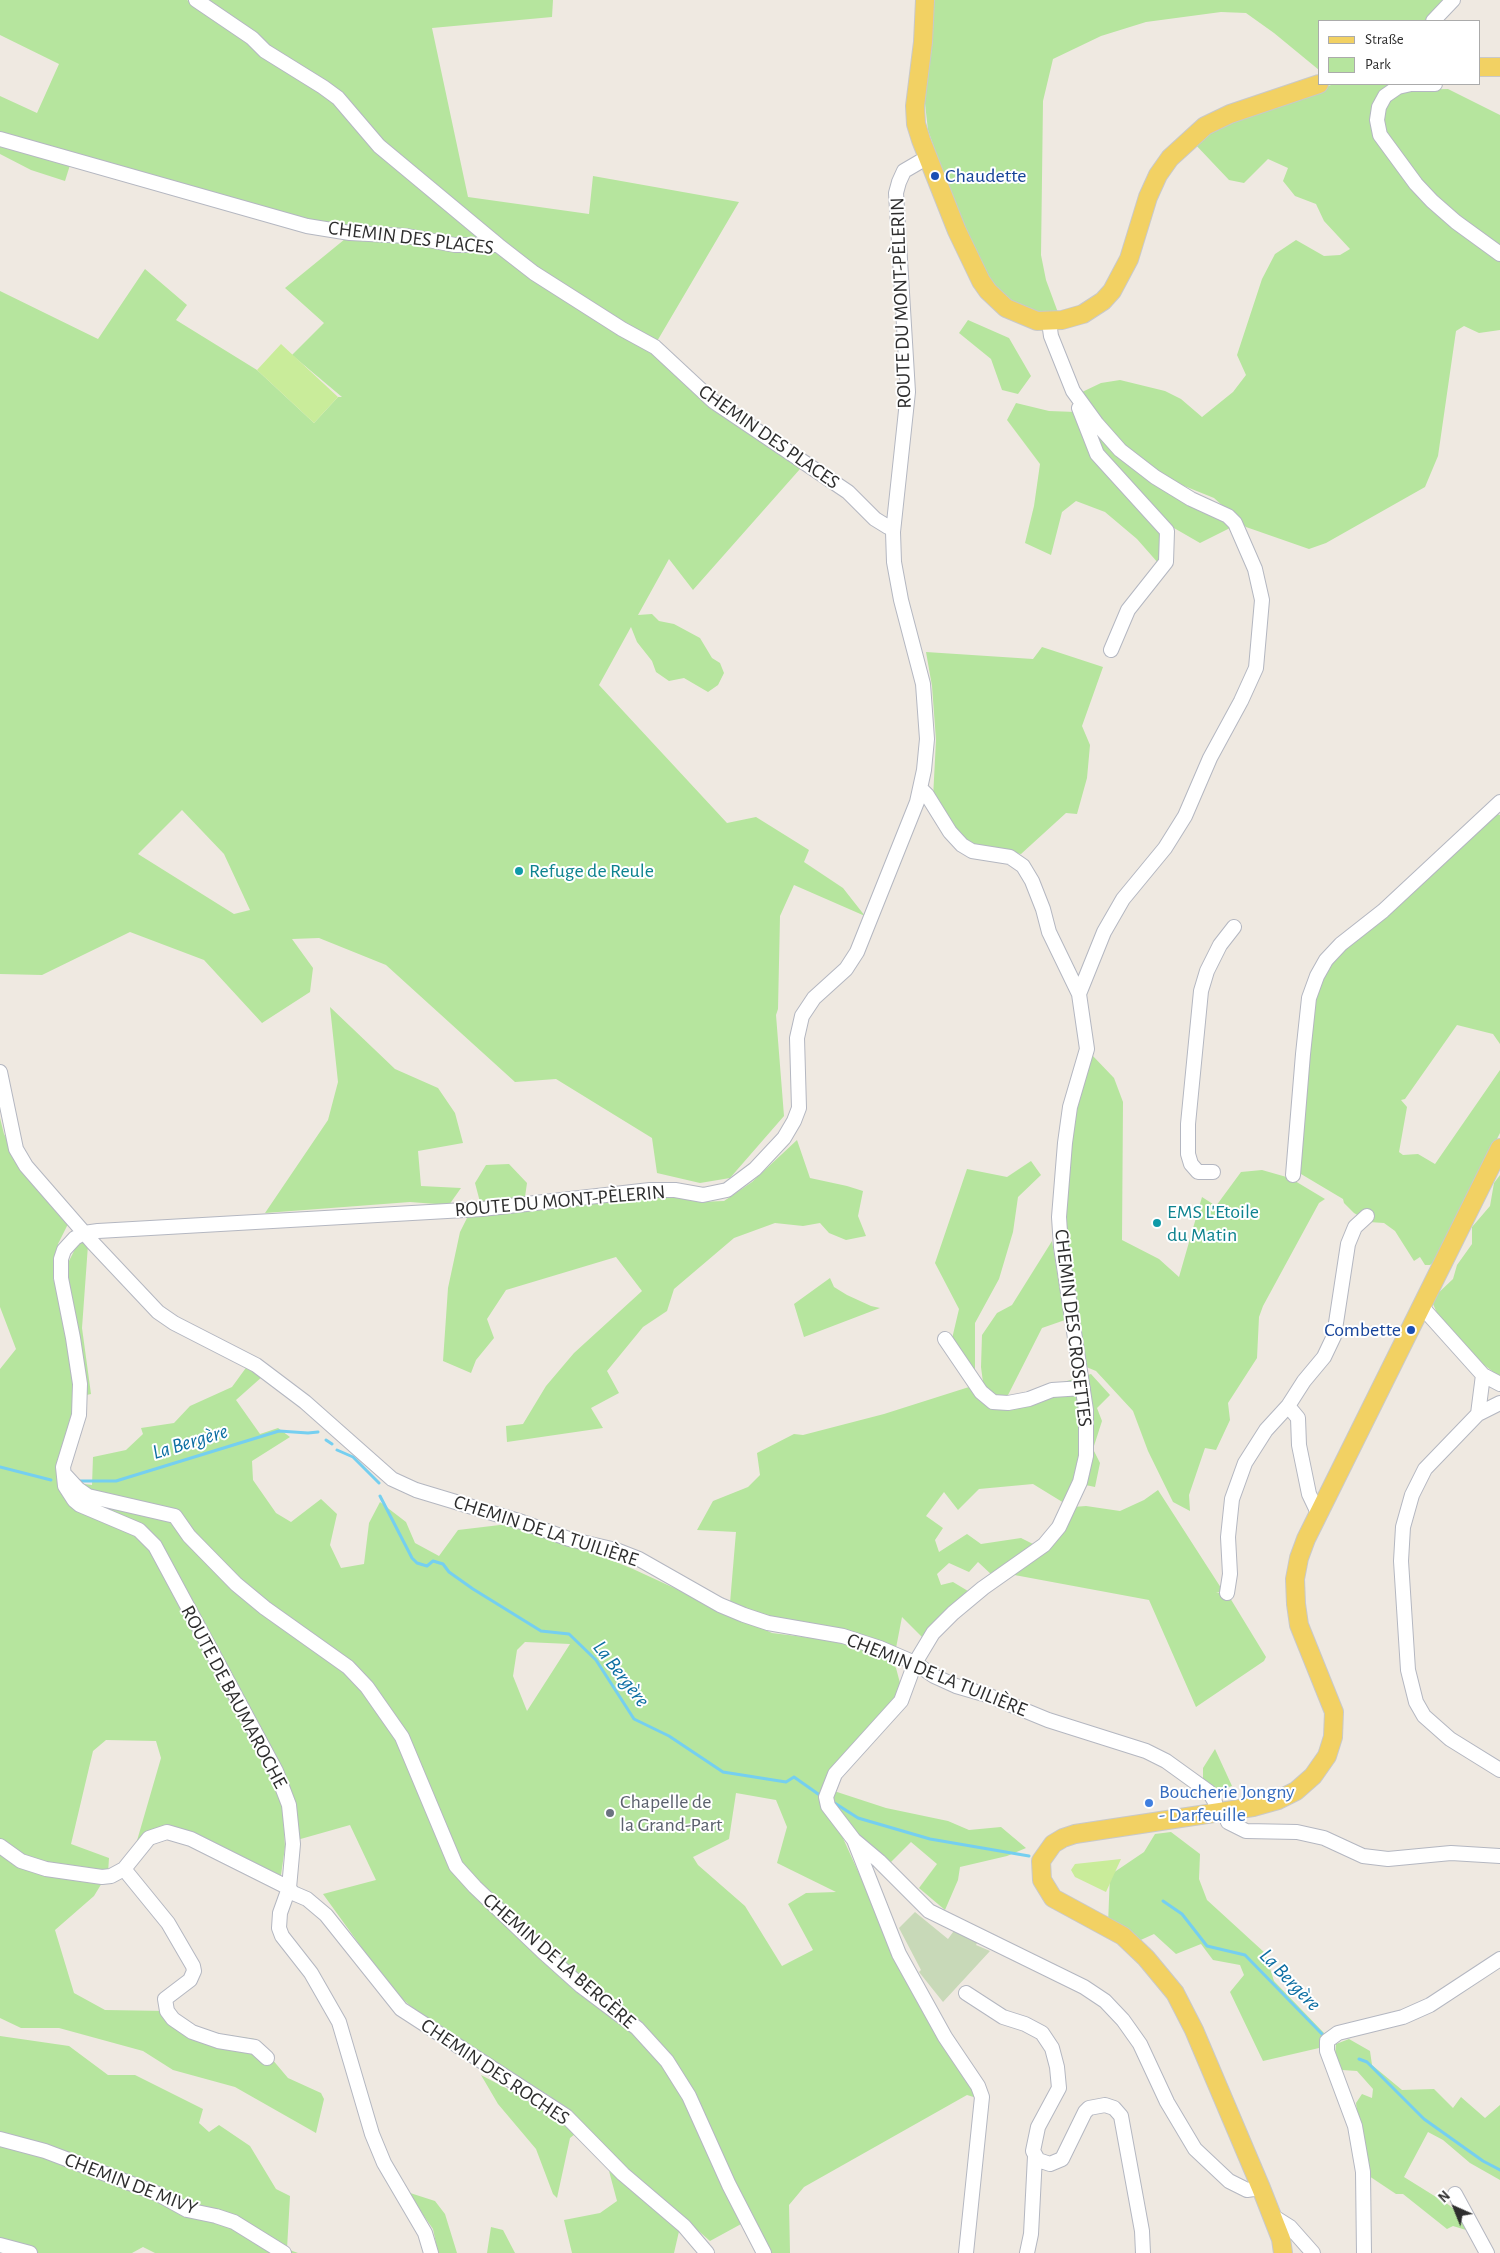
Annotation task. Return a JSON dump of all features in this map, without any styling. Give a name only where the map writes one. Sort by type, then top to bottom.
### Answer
[{"type":"main road","points":[[925,0],[923,42],[915,106],[918,131],[968,255],[988,291],[1006,308],[1016,314],[1037,321],[1049,322],[1083,314],[1112,291],[1129,259],[1148,197],[1158,175],[1170,158],[1186,142],[1205,126],[1230,114],[1318,84]]},
{"type":"main road","points":[[1480,68],[1500,67]]},
{"type":"main road","points":[[1283,2253],[1281,2238],[1261,2188],[1194,2030],[1175,1993],[1146,1958],[1122,1936],[1062,1905],[1053,1898],[1044,1885],[1041,1861],[1053,1844],[1062,1838],[1107,1828],[1253,1807],[1278,1800],[1296,1791],[1313,1776],[1327,1756],[1333,1737],[1334,1712],[1299,1626],[1296,1604],[1296,1579],[1299,1558],[1500,1148]]},
{"type":"street","points":[[196,0],[252,38],[265,51],[338,98],[379,146],[498,245]]},
{"type":"street","points":[[1434,20],[1453,0]]},
{"type":"street","points":[[1420,85],[1405,86],[1386,96],[1379,107],[1376,120],[1380,135],[1416,184],[1432,201],[1456,222],[1500,254]]},
{"type":"street","name":"CHEMIN DES PLACES","points":[[0,139],[307,226],[350,233],[407,236],[455,244],[498,245],[542,278],[654,347],[713,401],[803,464],[848,492],[876,519],[893,528]]},
{"type":"street","name":"ROUTE DU MONT-PÈLERIN","points":[[84,1233],[482,1209],[650,1190],[675,1190],[703,1195],[727,1190],[755,1169],[784,1138],[794,1121],[800,1098],[797,1038],[802,1016],[814,998],[846,969],[857,952],[892,870],[921,789],[927,751],[925,697],[920,664],[899,594],[894,562],[893,528],[908,386],[896,192],[898,182],[904,170],[928,157]]},
{"type":"street","points":[[1049,322],[1051,336],[1097,454],[1167,531],[1166,562],[1128,610],[1111,650]]},
{"type":"street","points":[[1073,391],[1097,424],[1120,450],[1155,477],[1191,499],[1228,516],[1235,523],[1255,569],[1262,600],[1256,668],[1241,701],[1210,758],[1185,816],[1165,848],[1123,899],[1104,932],[1079,994]]},
{"type":"street","points":[[921,789],[927,795],[950,832],[962,844],[972,850],[1010,857],[1023,866],[1032,881],[1043,909],[1049,932],[1079,994]]},
{"type":"street","points":[[1293,1176],[1302,1054],[1309,998],[1317,976],[1326,960],[1341,944],[1383,912],[1500,802]]},
{"type":"street","points":[[1213,1172],[1198,1172],[1191,1164],[1188,1154],[1188,1124],[1201,991],[1206,971],[1220,945],[1234,926]]},
{"type":"street","name":"CHEMIN DES CROSETTES","points":[[1079,994],[1087,1049],[1070,1107],[1064,1143],[1059,1216],[1061,1247],[1086,1410],[1086,1456],[1080,1482],[1059,1527],[1038,1549],[983,1588],[933,1633],[915,1664],[901,1701],[835,1774],[826,1797],[828,1806],[854,1840],[879,1861],[930,1911],[1084,1987],[1105,2001],[1123,2020],[1140,2044],[1167,2102],[1195,2149],[1229,2181],[1247,2190],[1261,2188]]},
{"type":"street","name":"CHEMIN DE LA TUILIÈRE","points":[[0,1072],[11,1132],[21,1158],[35,1178],[158,1312],[174,1323],[256,1365],[305,1402],[392,1479],[416,1490],[522,1522],[569,1539],[616,1550],[639,1559],[720,1605],[744,1615],[768,1623],[843,1636],[880,1648],[956,1686],[987,1695],[1048,1720],[1146,1751],[1166,1761],[1209,1792],[1228,1822],[1246,1831],[1278,1831],[1306,1834],[1324,1838],[1363,1856],[1388,1859],[1451,1854],[1500,1856]]},
{"type":"street","points":[[1227,1593],[1230,1574],[1228,1536],[1232,1499],[1244,1463],[1266,1430],[1288,1406],[1304,1381],[1324,1357],[1334,1336],[1348,1244],[1355,1227],[1367,1216]]},
{"type":"street","name":"ROUTE DE BAUMAROCHE","points":[[84,1233],[75,1238],[64,1250],[60,1268],[74,1338],[80,1384],[78,1415],[66,1456],[65,1486],[74,1500],[80,1505],[139,1530],[154,1546],[283,1787],[291,1816],[293,1844],[289,1888],[280,1913],[278,1928],[282,1936],[312,1973],[339,2022],[372,2134],[391,2178],[420,2223],[431,2253]]},
{"type":"street","points":[[1422,1307],[1483,1375],[1500,1384]]},
{"type":"street","points":[[946,1339],[981,1392],[993,1402],[1008,1404],[1029,1399],[1052,1390],[1083,1388]]},
{"type":"street","points":[[1478,1414],[1483,1375]]},
{"type":"street","points":[[1500,1403],[1478,1414],[1425,1469],[1412,1495],[1403,1527],[1401,1561],[1407,1660],[1416,1702],[1424,1716],[1450,1739],[1500,1770]]},
{"type":"street","points":[[1288,1406],[1298,1418],[1299,1445],[1308,1494],[1319,1515]]},
{"type":"street","name":"CHEMIN DE LA BERGÈRE","points":[[64,1472],[78,1489],[88,1496],[175,1516],[195,1542],[236,1584],[265,1608],[348,1667],[367,1687],[402,1737],[456,1866],[475,1887],[581,1986],[637,2028],[667,2061],[689,2096],[728,2185],[764,2253]]},
{"type":"street","name":"CHEMIN DES ROCHES","points":[[124,1869],[149,1838],[167,1832],[192,1839],[307,1899],[326,1915],[401,2009],[566,2116],[623,2174],[684,2226],[707,2253]]},
{"type":"street","points":[[854,1840],[899,1954],[945,2037],[978,2086],[982,2098],[966,2253]]},
{"type":"street","points":[[0,1846],[21,1861],[46,1870],[102,1877],[111,1876],[124,1869],[168,1923],[193,1966],[194,1971],[190,1980],[165,1999],[167,2011],[173,2019],[192,2032],[218,2041],[255,2047],[267,2058]]},
{"type":"street","points":[[1364,2253],[1363,2172],[1355,2126],[1327,2051],[1327,2041],[1338,2033],[1403,2017],[1430,2005],[1500,1959]]},
{"type":"street","points":[[966,1993],[1003,2017],[1025,2024],[1042,2033],[1052,2048],[1058,2067],[1059,2088],[1038,2127],[1033,2152],[1035,2156],[1031,2234],[1027,2253]]},
{"type":"street","points":[[1035,2156],[1046,2164],[1059,2162],[1084,2112],[1099,2104],[1114,2108],[1122,2120],[1142,2231],[1143,2253]]},
{"type":"street","name":"CHEMIN DE MIVY","points":[[0,2138],[44,2151],[140,2187],[158,2194],[187,2210],[234,2222],[284,2253]]},
{"type":"street","points":[[1455,2194],[1486,2253]]},
{"type":"street","points":[[1271,2215],[1290,2227],[1313,2253]]},
{"type":"street","points":[[0,2245],[30,2253]]},
{"type":"green space","points":[[0,0],[187,0],[313,83],[488,241],[454,242],[299,221],[0,136],[0,96],[37,113],[59,64],[0,35]]},
{"type":"green space","points":[[208,0],[553,0],[552,17],[432,28],[468,197],[589,214],[593,176],[739,202],[656,343],[537,270],[384,143],[341,91],[260,40]]},
{"type":"green space","points":[[934,0],[1448,0],[1428,20],[1318,20],[1318,69],[1246,13],[1221,12],[1146,22],[1101,36],[1053,59],[1043,101],[1041,255],[1046,280],[1060,318],[1041,319],[999,297],[962,228],[928,130],[924,95],[932,47]]},
{"type":"green space","points":[[1331,85],[1396,85],[1385,90],[1381,145],[1500,259],[1500,330],[1479,333],[1464,326],[1456,331],[1438,456],[1425,487],[1326,543],[1309,549],[1246,527],[1214,498],[1167,479],[1098,421],[1080,393],[1101,383],[1120,380],[1165,391],[1181,399],[1202,417],[1233,392],[1246,375],[1237,355],[1262,279],[1275,254],[1296,240],[1324,256],[1340,255],[1350,249],[1324,221],[1316,204],[1295,196],[1283,181],[1288,168],[1268,159],[1244,183],[1229,180],[1193,142],[1222,122]]},
{"type":"green space","points":[[1448,89],[1500,115],[1500,247],[1452,214],[1427,189],[1385,134],[1381,114],[1388,98],[1401,90]]},
{"type":"green space","points":[[0,141],[70,165],[65,181],[31,170],[0,154]]},
{"type":"green space","points":[[360,237],[496,249],[653,350],[799,465],[800,469],[693,590],[669,559],[638,615],[652,614],[659,621],[674,624],[700,638],[712,658],[720,663],[724,673],[718,685],[708,692],[684,678],[669,681],[656,672],[652,661],[637,642],[631,627],[599,685],[727,823],[756,817],[809,850],[804,862],[843,888],[865,916],[794,885],[780,916],[778,1009],[776,1015],[784,1116],[730,1178],[700,1183],[657,1173],[652,1138],[556,1079],[515,1082],[386,965],[319,938],[292,939],[313,968],[310,992],[262,1023],[204,960],[130,932],[42,975],[0,974],[0,291],[98,339],[145,269],[187,305],[176,320],[257,370],[314,423],[338,397],[342,397],[292,355],[324,323],[285,288],[345,239]],"holes":[[[182,810],[224,854],[250,910],[234,914],[138,854]]]},
{"type":"green space","points":[[968,320],[1009,338],[1031,376],[1018,394],[1002,390],[991,359],[959,333]]},
{"type":"green space","points":[[281,344],[338,397],[314,423],[257,370]]},
{"type":"green space","points":[[1016,403],[1049,411],[1076,412],[1093,454],[1163,531],[1159,564],[1137,539],[1105,512],[1076,501],[1062,512],[1051,555],[1025,543],[1034,506],[1040,464],[1007,420]]},
{"type":"green space","points":[[1086,415],[1117,451],[1214,513],[1230,528],[1200,543],[1174,528],[1099,452]]},
{"type":"green space","points":[[1042,647],[1103,667],[1082,726],[1090,745],[1087,778],[1077,814],[1066,813],[1021,854],[973,846],[953,831],[933,798],[936,740],[932,686],[926,652],[1033,659]]},
{"type":"green space","points":[[1497,814],[1500,815],[1500,1044],[1493,1034],[1457,1025],[1405,1099],[1401,1100],[1407,1107],[1399,1152],[1403,1155],[1418,1154],[1435,1164],[1500,1070],[1500,1133],[1434,1262],[1430,1265],[1425,1265],[1420,1257],[1414,1261],[1395,1231],[1384,1223],[1369,1222],[1354,1213],[1344,1203],[1343,1199],[1301,1174],[1298,1166],[1317,986],[1337,953]]},
{"type":"green space","points":[[330,1007],[395,1069],[438,1088],[455,1113],[463,1143],[418,1151],[421,1186],[461,1188],[449,1205],[410,1202],[265,1213],[328,1120],[338,1082]]},
{"type":"green space","points":[[1092,1055],[1114,1078],[1123,1102],[1122,1240],[1159,1259],[1179,1277],[1202,1197],[1216,1206],[1241,1172],[1262,1170],[1290,1178],[1325,1199],[1319,1203],[1263,1306],[1259,1317],[1257,1358],[1228,1403],[1230,1420],[1216,1450],[1205,1448],[1189,1495],[1190,1511],[1173,1502],[1148,1451],[1133,1411],[1096,1371],[1084,1366],[1066,1254],[1065,1221],[1075,1107]]},
{"type":"green space","points":[[0,1118],[4,1134],[29,1179],[69,1222],[58,1244],[53,1280],[62,1275],[79,1241],[88,1245],[82,1328],[91,1394],[73,1398],[73,1417],[62,1481],[92,1485],[93,1457],[126,1450],[143,1434],[141,1428],[174,1423],[190,1406],[232,1387],[248,1365],[263,1376],[236,1400],[260,1434],[278,1428],[290,1437],[252,1461],[253,1480],[276,1513],[291,1522],[321,1499],[337,1514],[330,1545],[341,1568],[364,1564],[369,1523],[380,1502],[406,1522],[415,1543],[439,1556],[458,1530],[500,1525],[503,1522],[569,1543],[633,1569],[772,1633],[844,1642],[887,1657],[896,1668],[900,1683],[896,1699],[823,1794],[895,1953],[977,2098],[967,2095],[804,2187],[789,2205],[790,2253],[761,2253],[743,2223],[710,2241],[606,2150],[551,2097],[428,2021],[393,1991],[323,1894],[376,1880],[350,1825],[297,1840],[283,1812],[285,1847],[279,1889],[178,1839],[156,1839],[134,1851],[161,1758],[156,1741],[106,1740],[93,1751],[71,1844],[109,1858],[108,1873],[94,1896],[55,1930],[74,1993],[105,2010],[167,2011],[187,2029],[255,2039],[288,2078],[321,2093],[324,2099],[316,2133],[235,2087],[173,2070],[143,2051],[59,2028],[21,2028],[0,2018],[0,1369],[16,1349],[0,1307]],"holes":[[[525,1642],[570,1644],[527,1711],[513,1676],[517,1650]],[[736,1793],[776,1800],[787,1827],[777,1863],[836,1892],[806,1893],[788,1904],[813,1950],[782,1966],[745,1906],[698,1865],[693,1857],[729,1839]]]},
{"type":"green space","points":[[797,1140],[810,1178],[863,1191],[858,1216],[866,1236],[846,1240],[829,1233],[820,1223],[803,1226],[775,1223],[734,1238],[674,1289],[667,1311],[643,1327],[607,1371],[619,1393],[591,1408],[603,1428],[507,1442],[506,1426],[523,1424],[546,1386],[574,1353],[642,1291],[616,1257],[506,1290],[487,1319],[494,1338],[476,1360],[471,1373],[443,1361],[448,1288],[460,1232],[467,1218],[655,1195],[676,1195],[699,1202],[724,1201],[752,1182]]},
{"type":"green space","points":[[1031,1161],[1041,1175],[1018,1197],[1013,1232],[999,1279],[975,1323],[975,1373],[951,1343],[959,1309],[935,1263],[967,1169],[1007,1177]]},
{"type":"green space","points":[[509,1164],[527,1183],[525,1197],[480,1202],[475,1183],[486,1165]]},
{"type":"green space","points":[[1500,1175],[1500,1377],[1471,1355],[1437,1313],[1433,1304],[1433,1298],[1453,1279],[1457,1265],[1472,1244],[1472,1227],[1490,1206],[1494,1183]]},
{"type":"green space","points":[[1052,1241],[1065,1320],[1042,1328],[1007,1397],[994,1398],[984,1390],[981,1367],[982,1335],[997,1313],[1012,1305]]},
{"type":"green space","points":[[830,1278],[834,1287],[847,1295],[880,1308],[804,1337],[794,1304]]},
{"type":"green space","points":[[1091,1374],[1110,1395],[1097,1408],[1102,1421],[1093,1449],[1100,1463],[1095,1487],[1076,1483],[1064,1503],[1033,1484],[979,1489],[958,1510],[944,1492],[926,1516],[943,1528],[935,1540],[939,1552],[967,1534],[981,1544],[1021,1538],[1033,1544],[993,1576],[978,1562],[969,1572],[949,1563],[937,1574],[941,1585],[953,1582],[968,1591],[923,1638],[902,1617],[896,1648],[755,1615],[730,1603],[736,1532],[697,1530],[713,1501],[748,1487],[760,1475],[757,1453],[794,1434],[803,1435],[884,1414],[969,1387],[983,1401],[1011,1410],[1060,1383]]},
{"type":"green space","points":[[1158,1490],[1223,1591],[1216,1593],[1227,1593],[1266,1657],[1264,1661],[1196,1707],[1149,1600],[1009,1574],[1073,1507],[1086,1506],[1120,1511],[1144,1500]]},
{"type":"green space","points":[[1215,1749],[1232,1786],[1214,1792],[1207,1787],[1203,1779],[1203,1768]]},
{"type":"green space","points":[[834,1791],[886,1808],[948,1821],[969,1830],[1001,1827],[1026,1848],[1007,1856],[960,1867],[958,1880],[945,1910],[919,1888],[937,1864],[911,1842],[890,1863],[857,1837],[833,1804]]},
{"type":"green space","points":[[1171,1832],[1200,1854],[1199,1879],[1207,1900],[1265,1953],[1274,1981],[1324,2033],[1319,2048],[1263,2061],[1230,1992],[1244,1975],[1240,1965],[1213,1960],[1201,1944],[1176,1954],[1154,1934],[1134,1943],[1108,1924],[1110,1875],[1144,1852],[1155,1834]]},
{"type":"green space","points":[[1121,1859],[1106,1892],[1075,1877],[1071,1870],[1075,1864]]},
{"type":"green space","points":[[915,1912],[948,1939],[956,1928],[979,1939],[976,1945],[990,1951],[943,2002],[919,1972],[921,1970],[899,1928]]},
{"type":"green space","points":[[0,2036],[69,2046],[108,2075],[135,2075],[203,2109],[199,2123],[209,2132],[219,2125],[250,2146],[276,2189],[290,2196],[287,2249],[298,2253],[155,2253],[143,2247],[132,2253],[0,2253]]},
{"type":"green space","points":[[1349,2039],[1370,2051],[1372,2065],[1402,2090],[1434,2089],[1453,2108],[1461,2097],[1485,2118],[1500,2105],[1500,2180],[1470,2163],[1443,2140],[1428,2132],[1404,2177],[1449,2205],[1466,2220],[1466,2230],[1453,2226],[1447,2229],[1403,2194],[1396,2194],[1363,2172],[1356,2103],[1362,2094],[1372,2098],[1373,2089],[1357,2071],[1342,2070],[1335,2055],[1336,2044]]},
{"type":"green space","points":[[481,2075],[553,2113],[575,2134],[570,2138],[557,2198],[553,2194],[536,2149],[498,2104]]},
{"type":"green space","points":[[609,2171],[680,2227],[674,2253],[572,2253],[564,2220],[600,2213],[617,2201]]},
{"type":"green space","points":[[407,2192],[435,2201],[445,2214],[457,2253],[438,2253],[433,2229]]},
{"type":"green space","points":[[491,2227],[503,2230],[515,2253],[487,2253]]},
{"type":"waterway","name":"La Bergère","points":[[77,1481],[116,1481],[279,1431],[318,1432]]},
{"type":"waterway","name":"La Bergère","points":[[326,1440],[332,1444]]},
{"type":"waterway","name":"La Bergère","points":[[337,1450],[353,1457],[379,1483]]},
{"type":"waterway","name":"La Bergère","points":[[0,1467],[51,1480]]},
{"type":"waterway","name":"La Bergère","points":[[380,1496],[412,1558],[417,1563],[427,1566],[433,1561],[443,1564],[449,1572],[473,1589],[541,1631],[569,1634],[596,1660],[634,1719],[669,1736],[723,1772],[786,1782],[794,1777],[821,1796]]},
{"type":"waterway","name":"La Bergère","points":[[833,1802],[858,1818],[930,1839],[1029,1856]]},
{"type":"waterway","name":"La Bergère","points":[[1163,1901],[1182,1914],[1207,1946],[1245,1955],[1322,2034]]},
{"type":"waterway","name":"La Bergère","points":[[1359,2059],[1367,2062],[1424,2119],[1483,2161],[1500,2170]]},
{"type":"place","name":"Chaudette","points":[[935,176]]},
{"type":"place","name":"Refuge de Reule","points":[[519,871]]},
{"type":"place","name":"EMS L'Etoile du Matin","points":[[1157,1223]]},
{"type":"place","name":"Combette","points":[[1411,1330]]},
{"type":"place","name":"Boucherie Jongny - Darfeuille","points":[[1149,1803]]},
{"type":"place","name":"Chapelle de la Grand-Part","points":[[610,1813]]}]
